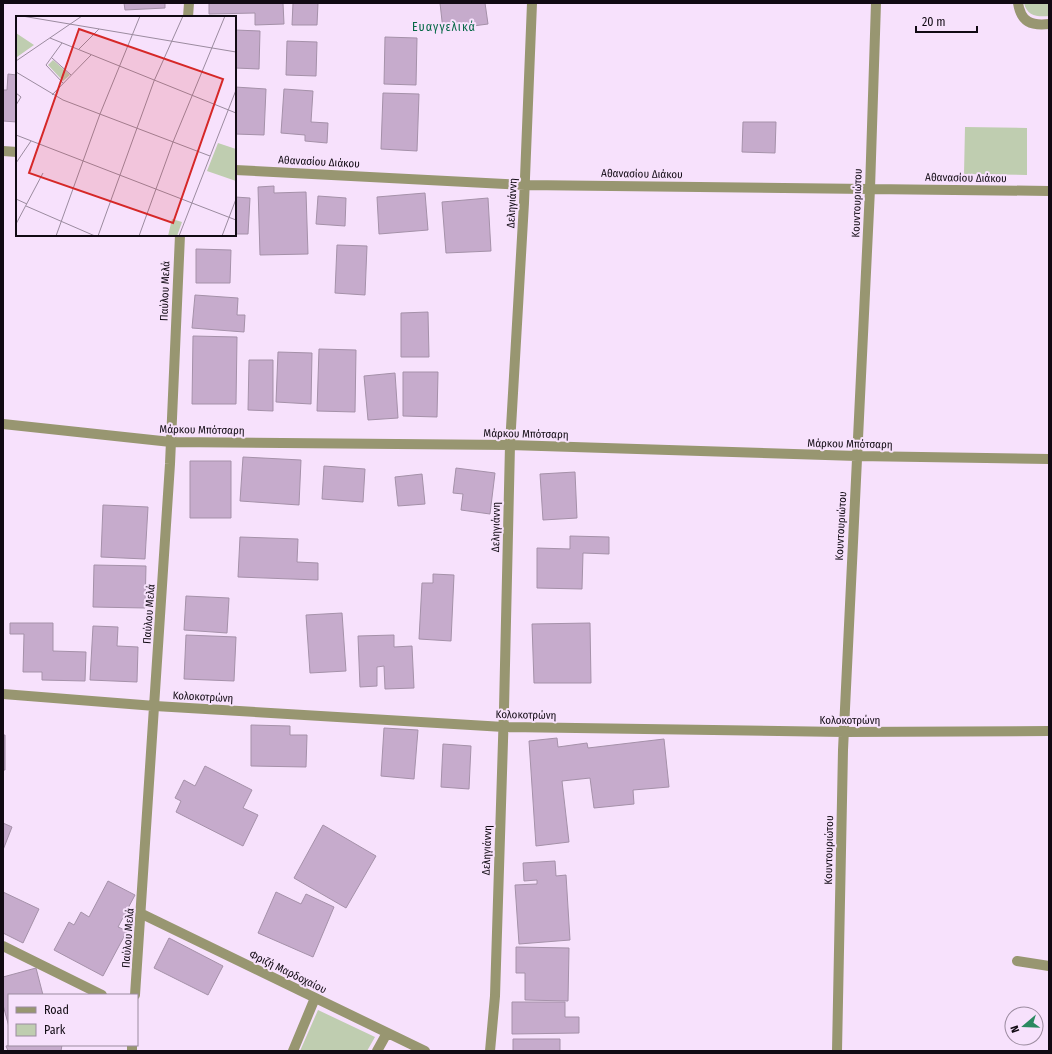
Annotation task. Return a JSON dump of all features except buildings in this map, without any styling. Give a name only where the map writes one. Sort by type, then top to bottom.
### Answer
[{"type":"street","points":[[188,16],[189,3]]},
{"type":"street","name":"Δεληγιάννη","points":[[490,1051],[495,996],[504,727],[510,445],[525,185],[532,3]]},
{"type":"street","name":"Κουντουριώτου","points":[[837,1051],[844,732],[870,189],[876,3]]},
{"type":"street","points":[[1018,3],[1021,14],[1030,23],[1041,25],[1049,24]]},
{"type":"street","points":[[3,151],[16,152]]},
{"type":"street","name":"Αθανασίου Διάκου","points":[[236,170],[525,185],[1049,191]]},
{"type":"street","name":"Παύλου Μελά","points":[[135,994],[142,914],[171,442],[180,236]]},
{"type":"street","name":"Μάρκου Μπότσαρη","points":[[3,424],[171,442],[510,445],[857,456],[1049,459]]},
{"type":"street","name":"Κολοκοτρώνη","points":[[3,694],[155,706],[504,727],[844,732],[1049,731]]},
{"type":"street","name":"Φριζή Μαρδοχαίου","points":[[142,914],[425,1051]]},
{"type":"street","points":[[3,946],[100,994]]},
{"type":"street","points":[[1018,961],[1049,966]]},
{"type":"street","points":[[293,1051],[315,998]]},
{"type":"street","points":[[377,1051],[387,1033]]},
{"type":"green space","points":[[1024,3],[1049,3],[1049,16],[1033,15],[1027,11]]},
{"type":"green space","points":[[965,127],[1027,128],[1027,175],[964,174]]},
{"type":"green space","points":[[318,1010],[375,1037],[367,1051],[300,1051]]},
{"type":"district","name":"Ευαγγελικά","points":[[444,27]]}]
